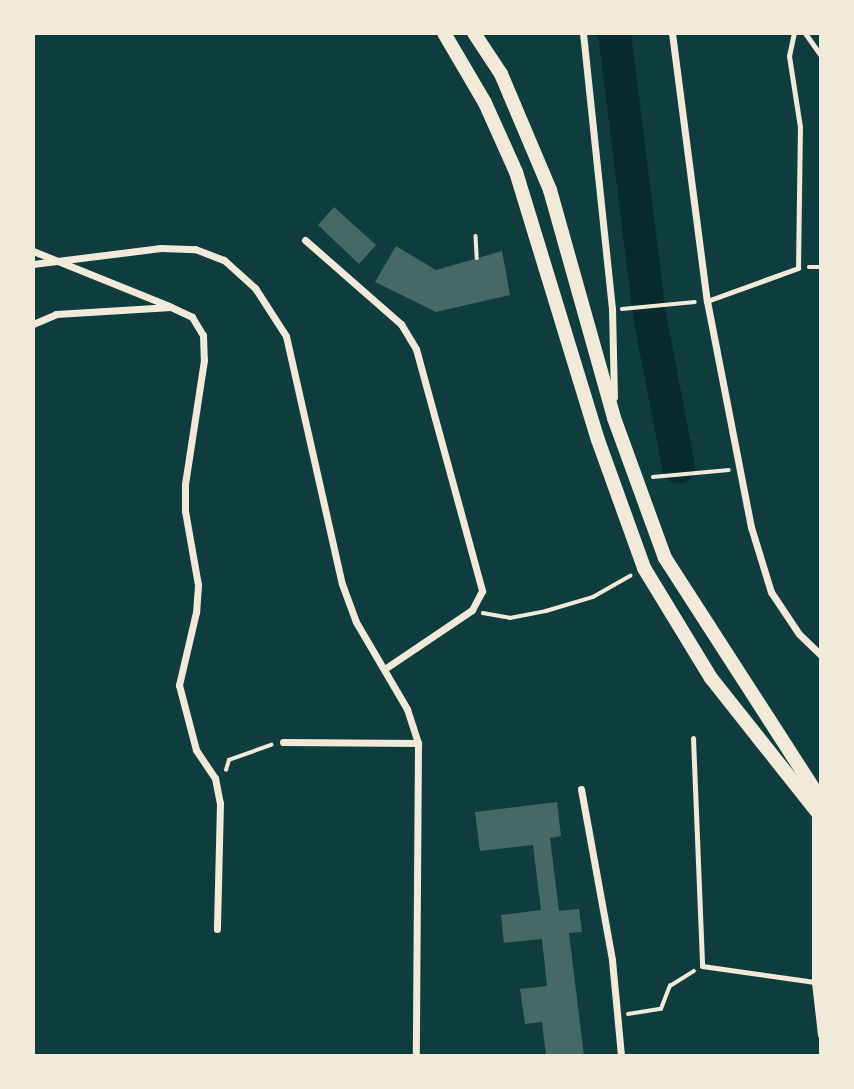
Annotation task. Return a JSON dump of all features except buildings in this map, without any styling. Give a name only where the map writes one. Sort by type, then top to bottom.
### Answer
[{"type":"main road","points":[[444,33],[501,137],[536,230],[598,440],[644,568],[711,678],[819,809]]},
{"type":"main road","points":[[474,33],[512,97],[561,222],[614,418],[664,558],[819,809]]},
{"type":"main road","points":[[536,230],[561,222]]},
{"type":"street","points":[[583,33],[611,309],[614,418]]},
{"type":"street","points":[[672,33],[707,301],[742,468],[751,527],[771,592],[799,634],[821,655]]},
{"type":"street","points":[[305,240],[401,324],[416,349],[482,591],[472,610],[386,668]]},
{"type":"street","points":[[33,264],[161,248],[195,249],[224,260],[268,302],[286,336],[305,404],[342,584],[356,622],[386,668],[407,709],[418,743],[416,1056]]},
{"type":"street","points":[[33,251],[172,307],[192,317],[203,335],[204,360],[185,484],[185,511],[198,585],[196,612],[179,685],[196,750],[215,778],[220,803],[217,929]]},
{"type":"street","points":[[33,324],[56,314],[172,307]]},
{"type":"street","points":[[283,741],[418,743]]},
{"type":"street","points":[[581,789],[620,1015],[621,1056]]},
{"type":"street","points":[[819,809],[815,982],[821,1035]]},
{"type":"lane","points":[[707,301],[799,268],[800,127],[789,55],[794,33]]},
{"type":"lane","points":[[805,33],[821,56]]},
{"type":"lane","points":[[693,738],[702,966],[815,982]]},
{"type":"path","points":[[476,236],[477,258]]},
{"type":"path","points":[[631,308],[707,301]]},
{"type":"path","points":[[634,479],[742,468]]},
{"type":"path","points":[[472,610],[510,618],[546,611],[593,597],[644,568]]},
{"type":"path","points":[[220,803],[228,794],[229,760],[283,741]]},
{"type":"path","points":[[620,1015],[662,1009],[670,986],[702,966]]},
{"type":"waterway","points":[[614,33],[650,320],[678,466]]}]
